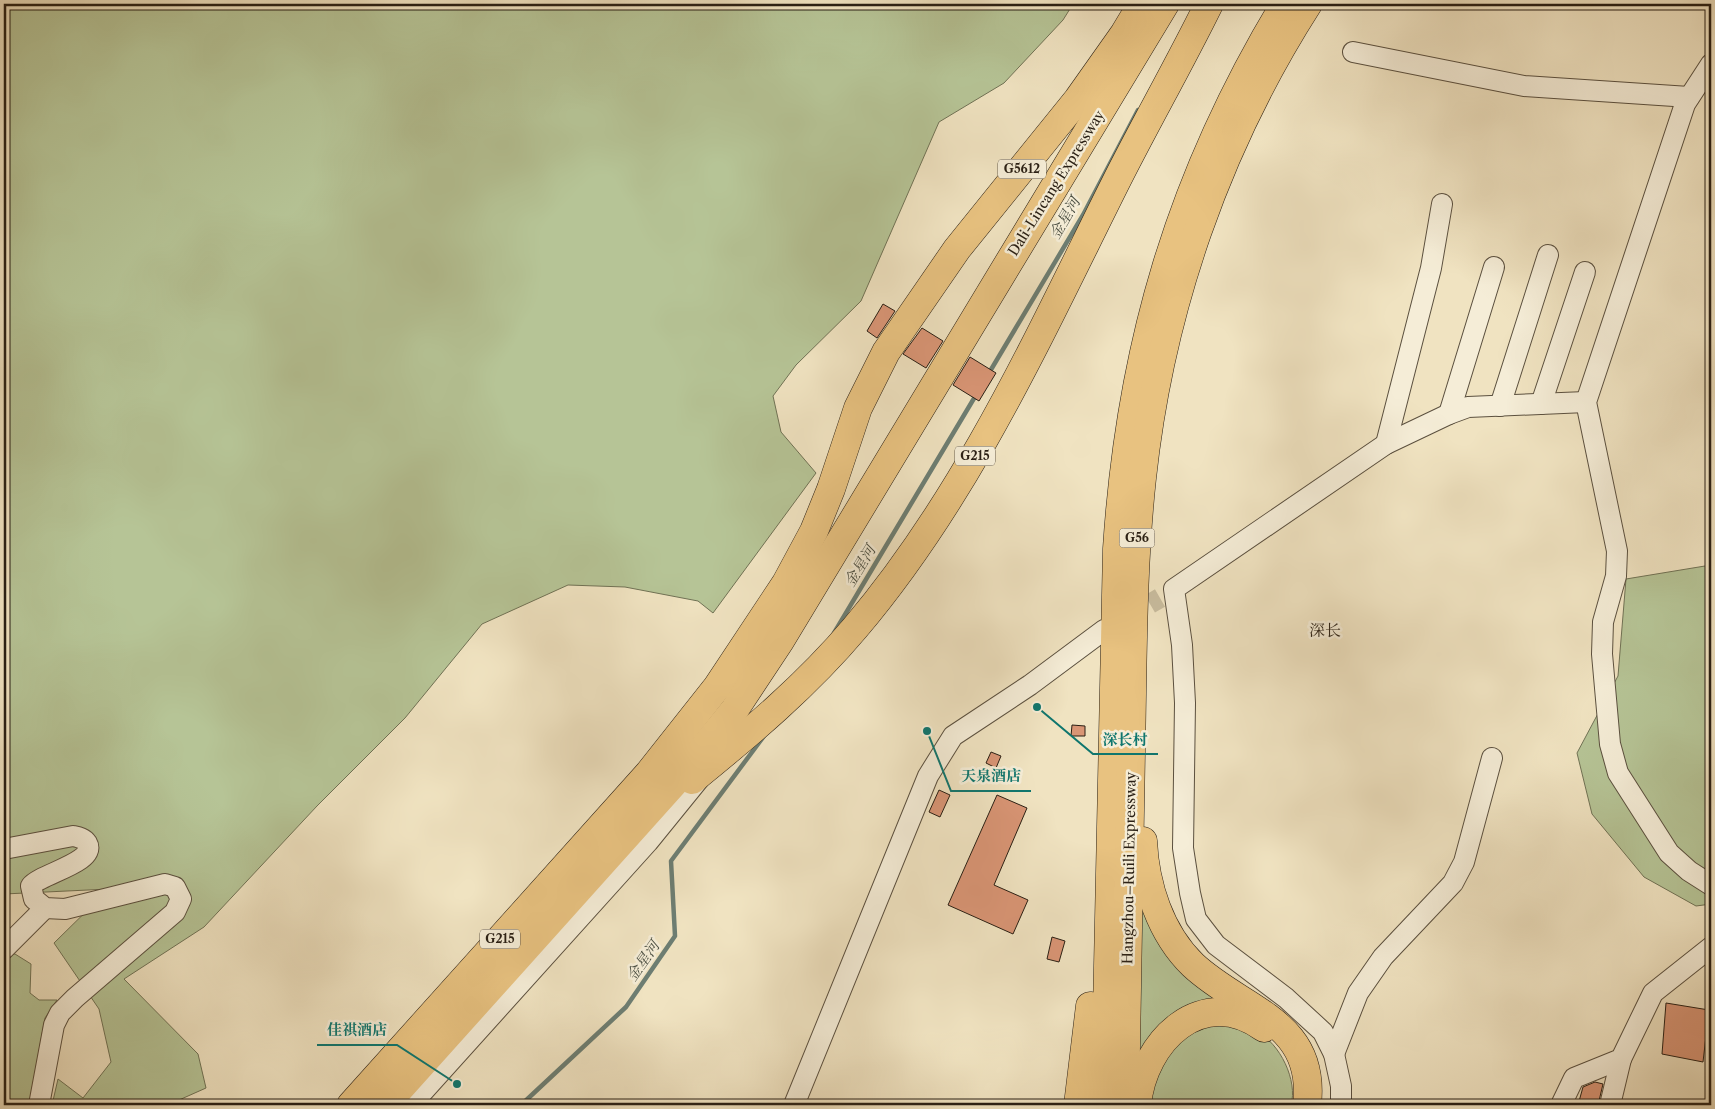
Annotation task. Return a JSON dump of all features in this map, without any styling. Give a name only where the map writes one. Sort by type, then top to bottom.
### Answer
[{"type":"highway","name":"Dali-Lincang Expressway","points":[[649,773],[717,687],[786,583],[814,530],[865,391],[899,332],[957,249],[1078,99],[1124,34],[1142,4]]},
{"type":"highway","name":"Dali-Lincang Expressway","points":[[623,821],[683,773],[735,709],[780,641],[1164,4]]},
{"type":"highway","name":"G215","points":[[351,1105],[623,821],[711,765],[815,672],[880,597],[937,518],[1015,387],[1116,182],[1209,4]]},
{"type":"highway","name":"Hangzhou–Ruili Expressway","points":[[1105,1105],[1110,793],[1119,512],[1131,413],[1145,342],[1165,265],[1202,163],[1233,96],[1285,4]]},
{"type":"highway","name":"Hangzhou–Ruili Expressway","points":[[1125,1105],[1135,576],[1146,442],[1166,338],[1187,262],[1220,171],[1259,89],[1308,4]]},
{"type":"highway","points":[[1132,720],[1146,868],[1154,900],[1164,926],[1178,947],[1193,964],[1209,978],[1266,1014],[1289,1036],[1297,1048],[1307,1075],[1308,1105]]},
{"type":"highway","name":"G215","points":[[385,1105],[623,821],[649,773]]},
{"type":"highway","points":[[1078,1105],[1089,1019],[1096,917],[1110,793]]},
{"type":"highway","points":[[1137,1105],[1146,1068],[1152,1055],[1167,1035],[1177,1027],[1200,1016],[1225,1014],[1250,1020],[1261,1026],[1280,1043],[1287,1053],[1296,1077],[1296,1105]]},
{"type":"street","points":[[1353,52],[1524,86],[1689,97]]},
{"type":"street","points":[[1711,64],[1689,97],[1586,402],[1618,551],[1616,576],[1603,622],[1602,654],[1610,744],[1618,773],[1669,853],[1689,871],[1711,885]]},
{"type":"street","points":[[1386,444],[1431,268],[1442,204]]},
{"type":"street","points":[[1500,406],[1548,255]]},
{"type":"street","points":[[1449,414],[1494,267]]},
{"type":"street","points":[[1541,404],[1585,272]]},
{"type":"street","points":[[1341,1105],[1341,1086],[1334,1054],[1323,1032],[1286,998],[1216,945],[1196,919],[1183,848],[1185,703],[1182,645],[1167,593],[1386,444],[1449,414],[1468,407],[1586,402]]},
{"type":"street","points":[[794,1105],[928,776],[953,736],[1030,685],[1104,630]]},
{"type":"street","points":[[1334,1054],[1358,994],[1383,957],[1453,883],[1464,862],[1492,758]]},
{"type":"street","points":[[411,1105],[648,842],[711,765]]},
{"type":"street","points":[[4,849],[73,836],[78,836],[87,843],[88,849],[83,858],[37,880],[31,886],[34,899],[45,908],[65,909],[165,884],[175,887],[181,899],[180,907],[175,912],[75,998],[58,1017],[50,1044],[39,1105]]},
{"type":"street","points":[[4,949],[45,908]]},
{"type":"street","points":[[1610,1105],[1621,1059],[1653,993],[1711,947]]},
{"type":"street","points":[[1561,1105],[1574,1078],[1621,1059]]},
{"type":"green space","points":[[4,4],[1073,4],[1063,20],[1004,83],[939,122],[861,301],[796,365],[773,396],[781,432],[816,473],[713,613],[698,601],[625,587],[568,585],[482,624],[405,718],[317,806],[204,927],[124,979],[198,1054],[206,1088],[179,1100],[173,1105],[52,1105],[58,1079],[83,1098],[111,1062],[99,1009],[54,943],[109,889],[4,894]]},
{"type":"green space","points":[[1711,565],[1711,904],[1696,906],[1644,877],[1592,814],[1577,753],[1618,676],[1626,579]]},
{"type":"green space","points":[[1141,899],[1235,1006],[1138,1066]]},
{"type":"green space","points":[[9,954],[15,954],[31,964],[30,993],[39,1000],[57,1000],[45,1018],[29,1105],[4,1105],[4,958]]},
{"type":"green space","points":[[1215,1023],[1257,1032],[1273,1045],[1280,1054],[1289,1074],[1292,1085],[1291,1105],[1146,1105],[1151,1075],[1177,1037]]},
{"type":"building","points":[[883,304],[895,311],[877,338],[867,331]]},
{"type":"building","points":[[922,328],[943,341],[926,368],[903,354]]},
{"type":"building","points":[[970,357],[996,373],[979,401],[953,385]]},
{"type":"building","points":[[1072,725],[1085,726],[1085,736],[1071,736]]},
{"type":"building","points":[[991,752],[1001,756],[996,768],[986,763]]},
{"type":"building","points":[[939,790],[950,795],[940,817],[929,812]]},
{"type":"building","points":[[997,795],[1027,808],[994,885],[1028,900],[1013,934],[948,905]]},
{"type":"building","points":[[1052,937],[1065,941],[1059,962],[1047,959]]},
{"type":"building","points":[[1666,1003],[1709,1010],[1703,1062],[1662,1054]]},
{"type":"building","points":[[1595,1082],[1603,1084],[1598,1105],[1578,1105],[1583,1087]]},
{"type":"waterway","name":"金星河","points":[[989,373],[1083,215],[1138,110]]},
{"type":"waterway","name":"金星河","points":[[834,633],[976,395]]},
{"type":"waterway","name":"金星河","points":[[521,1105],[626,1007],[675,936],[671,861],[764,736]]},
{"type":"tunnel","points":[[1124,619],[1160,598]]},
{"type":"place","name":"深长村","points":[[1037,707]]},
{"type":"place","name":"天泉酒店","points":[[927,731]]},
{"type":"place","name":"佳祺酒店","points":[[457,1084]]},
{"type":"district","name":"深长","points":[[1325,630]]}]
